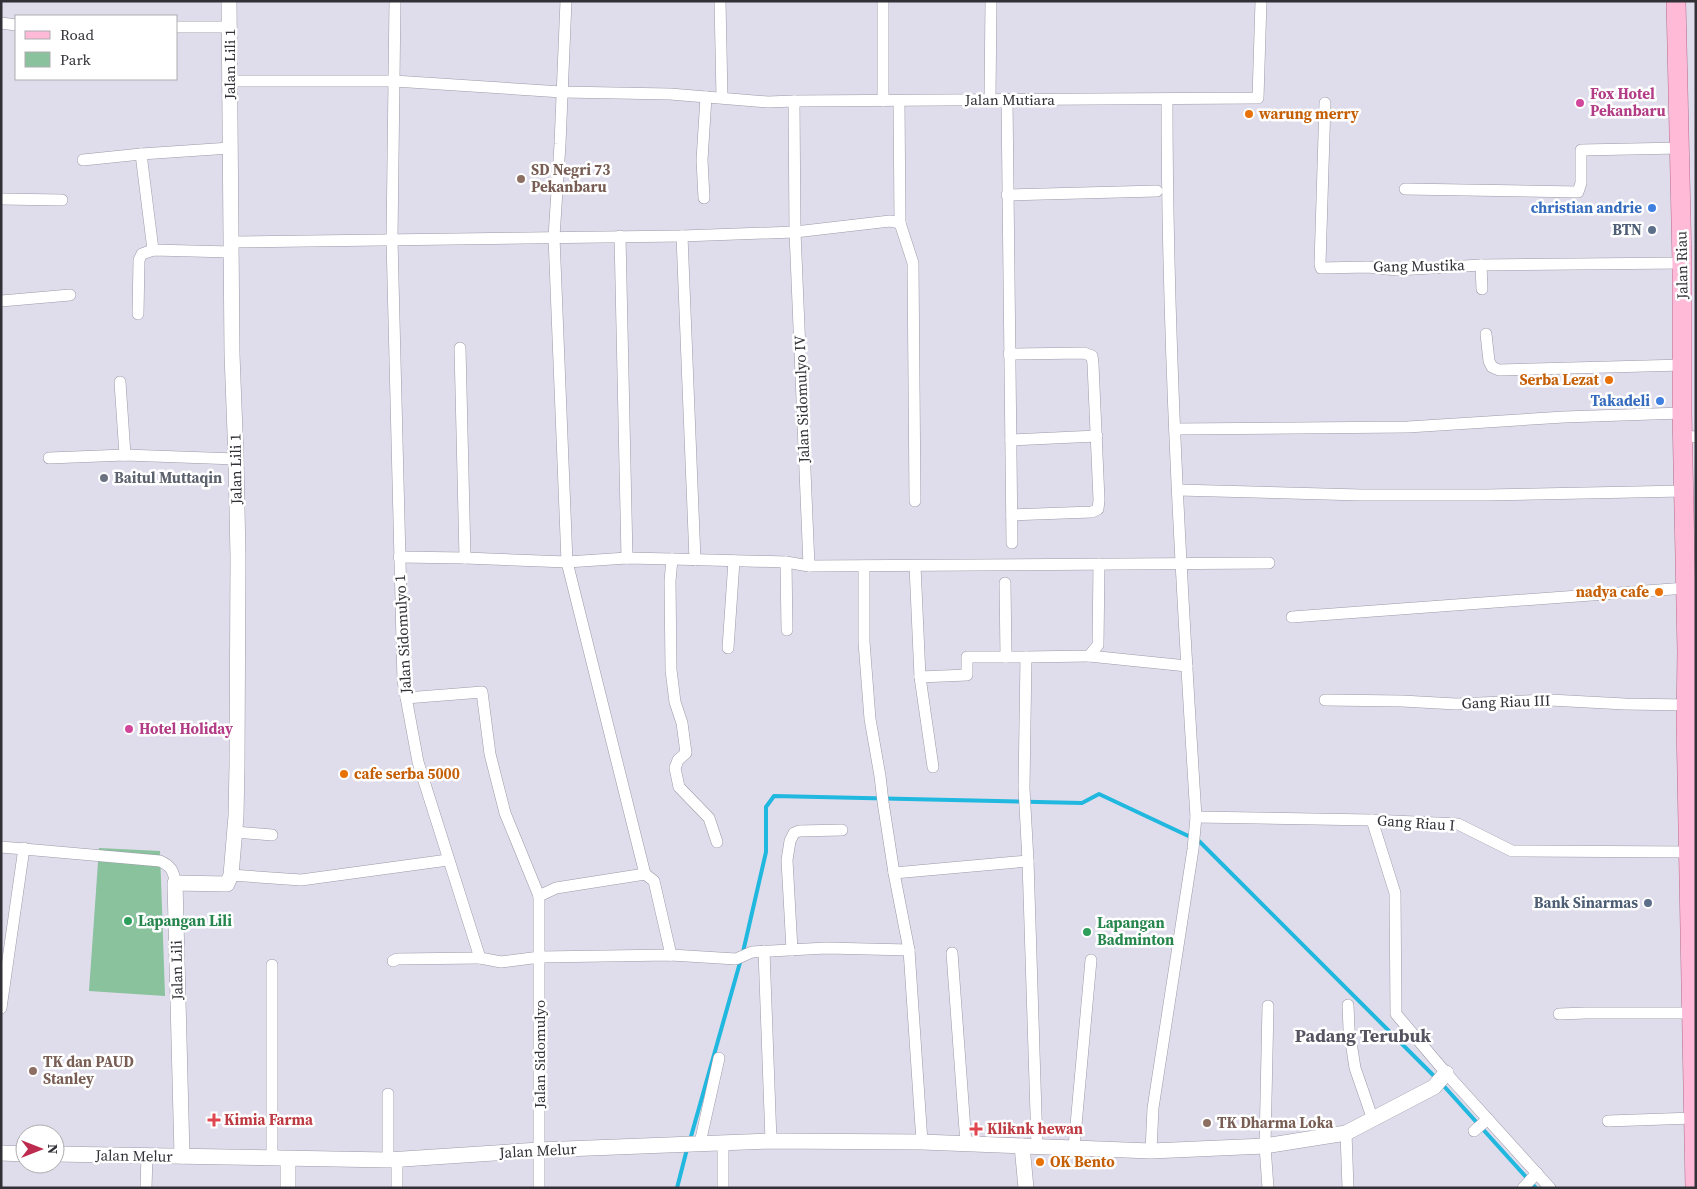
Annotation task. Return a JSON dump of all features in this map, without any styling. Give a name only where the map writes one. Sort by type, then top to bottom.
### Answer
[{"type":"main road","name":"Jalan Riau","points":[[1676,1],[1682,263],[1682,413],[1689,437],[1684,491],[1686,588],[1692,652],[1687,705],[1694,949],[1692,1012],[1694,1188]]},
{"type":"street","name":"Jalan Lili 1","points":[[229,1],[232,354],[236,459],[237,765],[235,832],[231,875]]},
{"type":"street","name":"Jalan Sidomulyo 1","points":[[395,1],[392,239],[403,681],[418,762],[480,958]]},
{"type":"street","points":[[566,1],[554,237],[567,562],[645,874],[654,881],[671,955]]},
{"type":"street","points":[[720,1],[722,98]]},
{"type":"street","points":[[883,1],[883,101]]},
{"type":"street","points":[[990,99],[991,1]]},
{"type":"street","name":"Jalan Mutiara","points":[[230,81],[394,81],[562,92],[670,94],[768,102],[1258,98],[1261,1]]},
{"type":"street","points":[[1,23],[15,24]]},
{"type":"street","points":[[178,27],[230,27]]},
{"type":"street","points":[[704,198],[702,160],[706,97]]},
{"type":"street","points":[[1007,99],[1012,544]]},
{"type":"street","points":[[1151,1151],[1153,1108],[1193,849],[1196,817],[1174,429],[1167,99]]},
{"type":"street","points":[[899,101],[900,223],[913,263],[915,501]]},
{"type":"street","points":[[794,102],[795,232]]},
{"type":"street","name":"Gang Mustika","points":[[1325,103],[1320,266],[1324,268],[1368,267],[1397,270],[1481,265],[1682,263]]},
{"type":"street","points":[[83,160],[230,148]]},
{"type":"street","points":[[1405,188],[1578,192],[1581,183],[1581,150],[1680,148]]},
{"type":"street","points":[[141,154],[153,250]]},
{"type":"street","points":[[1007,195],[1157,192]]},
{"type":"street","points":[[1,199],[62,200]]},
{"type":"street","points":[[138,314],[139,260],[142,254],[153,250],[392,239],[682,236],[795,232],[874,222],[890,221],[900,223]]},
{"type":"street","name":"Jalan Sidomulyo IV","points":[[795,232],[809,566]]},
{"type":"street","points":[[620,236],[627,558]]},
{"type":"street","points":[[682,236],[695,560]]},
{"type":"street","points":[[1481,265],[1482,289]]},
{"type":"street","points":[[1,301],[70,295]]},
{"type":"street","points":[[1486,334],[1489,361],[1492,367],[1498,370],[1683,365]]},
{"type":"street","points":[[460,348],[465,558]]},
{"type":"street","points":[[1009,354],[1084,353],[1092,356],[1100,500],[1098,509],[1092,512],[1012,515]]},
{"type":"street","points":[[120,382],[125,454]]},
{"type":"street","points":[[1174,429],[1408,427],[1564,417],[1682,413]]},
{"type":"street","points":[[1011,440],[1097,436]]},
{"type":"street","points":[[49,458],[125,454],[236,459]]},
{"type":"street","points":[[1178,490],[1418,495],[1684,491]]},
{"type":"street","points":[[399,557],[567,562],[627,558],[786,562],[809,566],[1269,563]]},
{"type":"street","points":[[672,559],[670,590],[671,670],[675,702],[682,723],[686,753],[677,762],[675,775],[679,787],[709,818],[717,842]]},
{"type":"street","points":[[728,648],[734,561]]},
{"type":"street","points":[[786,562],[787,630]]},
{"type":"street","points":[[1089,656],[1098,645],[1100,564]]},
{"type":"street","points":[[864,566],[864,642],[870,720],[894,873],[909,950],[922,1142]]},
{"type":"street","points":[[916,566],[920,677],[932,767]]},
{"type":"street","points":[[1006,583],[1006,657]]},
{"type":"street","points":[[1292,617],[1686,588]]},
{"type":"street","points":[[920,677],[967,675],[967,657],[1089,656],[1187,666]]},
{"type":"street","points":[[1026,657],[1024,788],[1028,861],[1030,1146],[1026,1188]]},
{"type":"street","points":[[406,698],[482,692],[490,754],[505,813],[539,896],[556,888],[645,874]]},
{"type":"street","name":"Gang Riau III","points":[[1325,700],[1456,704],[1550,700],[1687,705]]},
{"type":"street","name":"Gang Riau I","points":[[1196,817],[1372,820],[1458,824],[1512,851],[1690,852]]},
{"type":"street","points":[[1372,820],[1394,893],[1396,1014],[1441,1080],[1486,1121],[1530,1180],[1550,1188]]},
{"type":"street","points":[[792,950],[787,860],[790,841],[796,831],[842,830]]},
{"type":"street","points":[[235,832],[272,835]]},
{"type":"street","name":"Jalan Lili","points":[[1,847],[160,861],[169,865],[174,871],[182,1156]]},
{"type":"street","points":[[1,1008],[24,848]]},
{"type":"street","points":[[175,883],[227,884],[231,875],[301,880],[448,860]]},
{"type":"street","points":[[894,873],[1028,861]]},
{"type":"street","name":"Jalan Sidomulyo","points":[[539,896],[539,1188]]},
{"type":"street","points":[[393,961],[397,959],[480,958],[501,962],[540,957],[671,955],[736,960],[752,952],[764,951],[826,948],[909,950]]},
{"type":"street","points":[[764,951],[771,1141]]},
{"type":"street","points":[[952,952],[966,1144]]},
{"type":"street","points":[[1074,1148],[1090,960]]},
{"type":"street","points":[[272,964],[272,1158]]},
{"type":"street","points":[[1348,1005],[1354,1068],[1373,1120]]},
{"type":"street","points":[[1268,1006],[1265,1146],[1268,1188]]},
{"type":"street","points":[[1559,1014],[1692,1012]]},
{"type":"street","points":[[697,1144],[719,1058]]},
{"type":"street","name":"Jalan Melur","points":[[65,1154],[392,1160],[539,1150],[771,1141],[922,1142],[1151,1151],[1265,1146],[1346,1133],[1373,1120],[1441,1080]]},
{"type":"street","points":[[388,1094],[392,1160],[397,1188]]},
{"type":"street","points":[[1608,1121],[1693,1118]]},
{"type":"street","points":[[1474,1131],[1486,1121]]},
{"type":"street","points":[[1346,1133],[1348,1188]]},
{"type":"street","points":[[723,1143],[723,1188]]},
{"type":"street","points":[[1,1153],[15,1154]]},
{"type":"street","points":[[146,1188],[147,1156]]},
{"type":"street","points":[[288,1159],[288,1188]]},
{"type":"green space","name":"Lapangan Lili","points":[[99,848],[160,851],[165,996],[89,991]]},
{"type":"waterway","points":[[743,952],[766,852],[766,807],[774,796],[1082,803],[1099,794],[1199,841],[1437,1079]]},
{"type":"waterway","points":[[690,1140],[741,959]]},
{"type":"waterway","points":[[1442,1084],[1536,1188]]},
{"type":"waterway","points":[[677,1188],[687,1149]]},
{"type":"place","name":"Fox Hotel Pekanbaru","points":[[1580,103]]},
{"type":"place","name":"warung merry","points":[[1249,114]]},
{"type":"place","name":"SD Negri 73 Pekanbaru","points":[[521,179]]},
{"type":"place","name":"christian andrie","points":[[1652,208]]},
{"type":"place","name":"BTN","points":[[1652,230]]},
{"type":"place","name":"Serba Lezat","points":[[1609,380]]},
{"type":"place","name":"Takadeli","points":[[1660,401]]},
{"type":"place","name":"Baitul Muttaqin","points":[[104,478]]},
{"type":"place","name":"nadya cafe","points":[[1659,592]]},
{"type":"place","name":"Hotel Holiday","points":[[129,729]]},
{"type":"place","name":"cafe serba 5000","points":[[344,774]]},
{"type":"place","name":"Bank Sinarmas","points":[[1648,903]]},
{"type":"place","name":"Lapangan Lili","points":[[128,921]]},
{"type":"place","name":"Lapangan Badminton","points":[[1087,932]]},
{"type":"place","name":"TK dan PAUD Stanley","points":[[33,1071]]},
{"type":"place","name":"Kimia Farma","points":[[214,1120]]},
{"type":"place","name":"TK Dharma Loka","points":[[1207,1123]]},
{"type":"place","name":"Kliknk hewan","points":[[976,1129]]},
{"type":"place","name":"OK Bento","points":[[1040,1162]]},
{"type":"district","name":"Padang Terubuk","points":[[1363,1036]]}]
